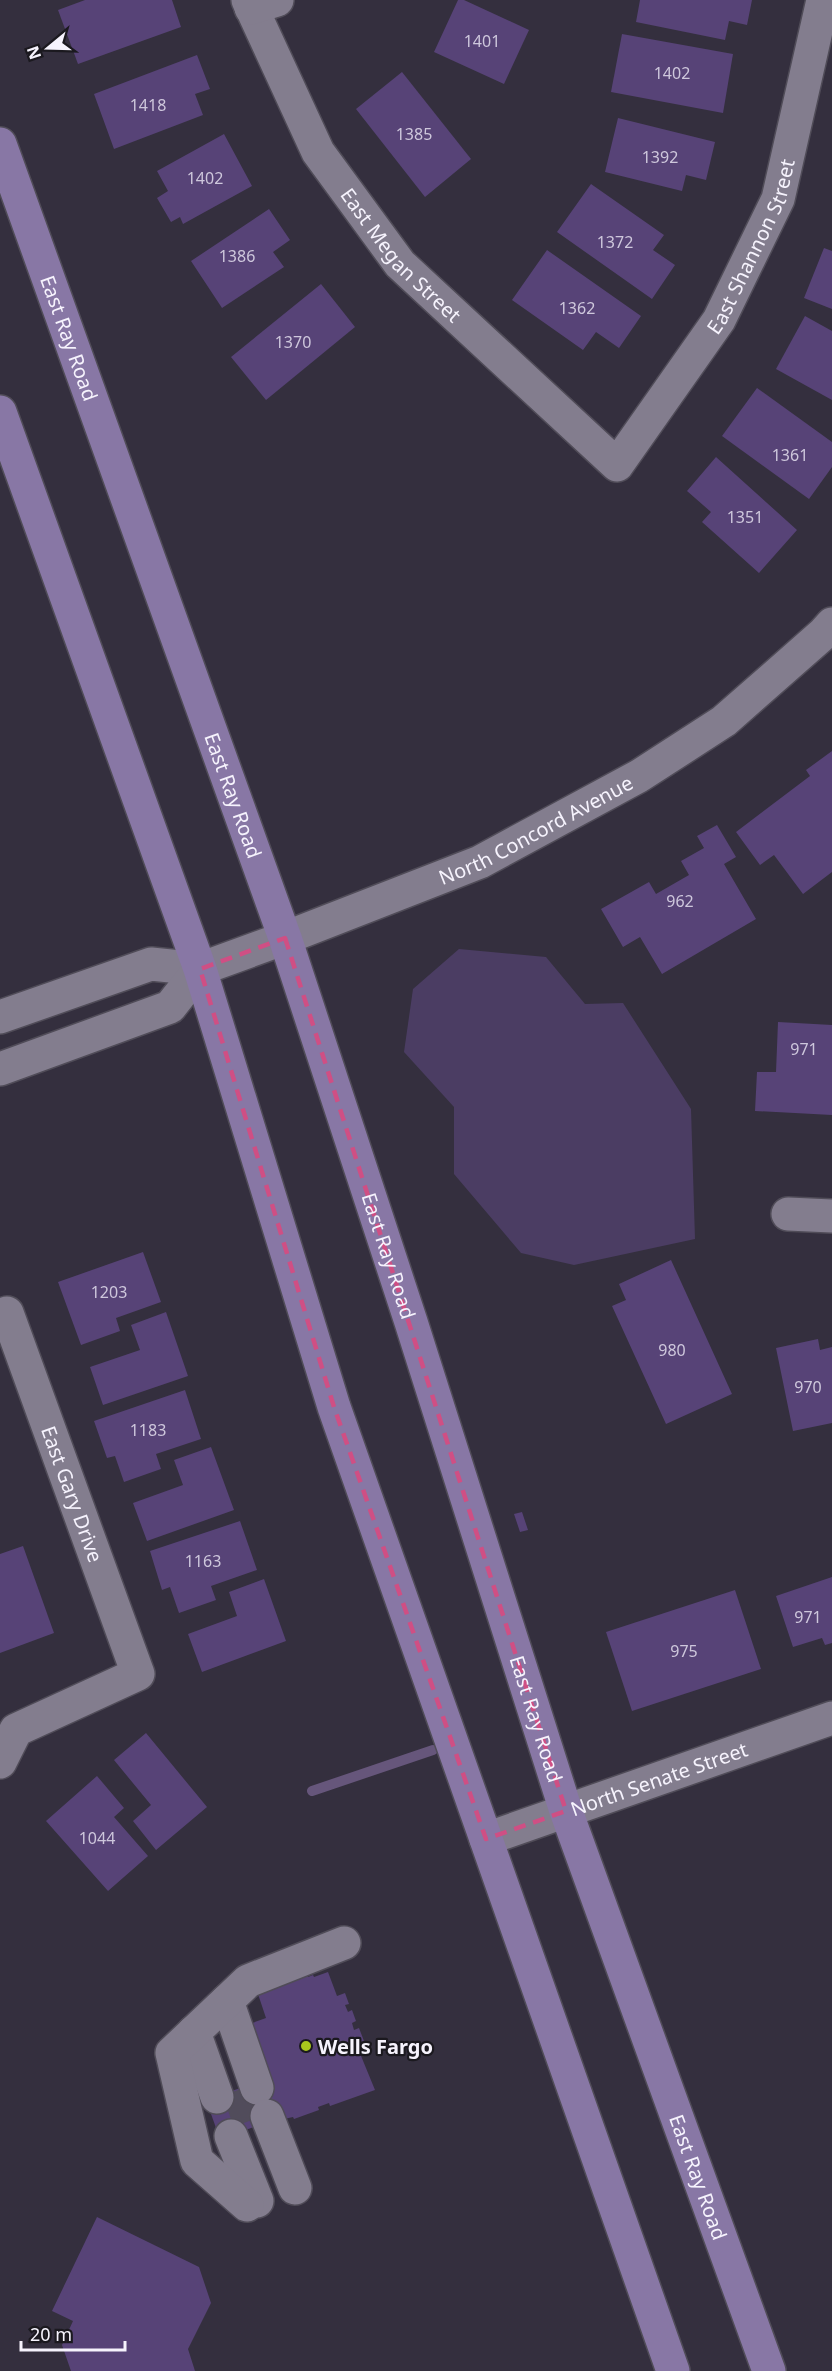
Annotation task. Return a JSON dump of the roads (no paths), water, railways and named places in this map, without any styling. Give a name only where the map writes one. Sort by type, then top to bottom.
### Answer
[{"type":"main road","name":"East Ray Road","points":[[0,144],[285,938],[411,1322],[566,1811],[769,2371]]},
{"type":"main road","points":[[0,412],[200,969],[334,1407],[673,2371]]},
{"type":"street","name":"East Shannon Street","points":[[617,465],[719,320],[778,199],[823,0]]},
{"type":"street","name":"East Megan Street","points":[[258,3],[318,152],[400,264],[617,465]]},
{"type":"street","name":"North Concord Avenue","points":[[0,1017],[151,964],[200,969],[480,862],[639,776],[724,721],[829,634]]},
{"type":"street","points":[[0,1069],[170,1007],[200,969]]},
{"type":"street","points":[[788,1214],[832,1216]]},
{"type":"street","name":"East Gary Drive","points":[[0,1762],[16,1730],[138,1674],[4,1314]]},
{"type":"street","name":"North Senate Street","points":[[486,1839],[832,1718]]},
{"type":"street","points":[[211,2016],[243,2109],[269,2197],[197,2161],[172,2054],[211,2016],[248,1981],[344,1943]]},
{"type":"street","points":[[211,2016],[243,2109]]},
{"type":"waterway","points":[[312,1791],[433,1750]]},
{"type":"tunnel","points":[[238,2090],[252,2128]]},
{"type":"place","name":"Wells Fargo","points":[[306,2046]]}]
